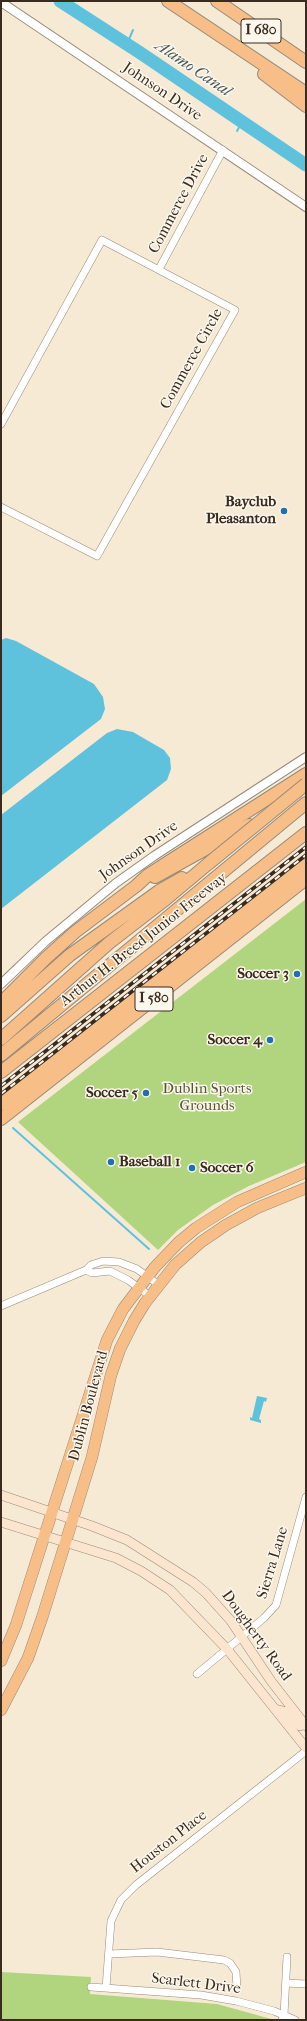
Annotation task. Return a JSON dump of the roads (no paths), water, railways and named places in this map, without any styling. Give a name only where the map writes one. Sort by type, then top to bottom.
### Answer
[{"type":"highway","name":"I 680","points":[[168,1],[306,93]]},
{"type":"highway","name":"I 680","points":[[217,1],[305,61]]},
{"type":"highway","points":[[249,55],[252,64],[306,106]]},
{"type":"highway","points":[[1,1003],[75,932],[136,886],[148,875],[166,862],[306,774]]},
{"type":"highway","points":[[1,1016],[70,955],[163,895],[209,863],[306,784]]},
{"type":"highway","points":[[136,886],[224,840],[306,789]]},
{"type":"highway","points":[[1,1055],[306,803]]},
{"type":"highway","name":"Arthur H. Breed Junior Freeway","points":[[1,1072],[306,833]]},
{"type":"highway","name":"I 580","points":[[1,1104],[306,864]]},
{"type":"highway","name":"I 580","points":[[1,1119],[306,879]]},
{"type":"highway","points":[[1,1039],[163,895]]},
{"type":"main road","name":"Dublin Boulevard","points":[[1,1661],[16,1625],[51,1511],[108,1336],[123,1309],[147,1277],[179,1242],[209,1218],[237,1202],[306,1172]]},
{"type":"main road","points":[[274,1201],[276,1192],[306,1179]]},
{"type":"main road","name":"Dublin Boulevard","points":[[1,1710],[28,1658],[67,1542],[92,1458],[111,1375],[120,1350],[134,1321],[159,1285],[176,1265],[201,1242],[226,1225],[274,1201],[306,1188]]},
{"type":"main road","name":"Dougherty Road","points":[[1,1495],[51,1511],[127,1540],[193,1582],[214,1602],[241,1636],[271,1681],[306,1726]]},
{"type":"main road","name":"Dougherty Road","points":[[1,1522],[116,1558],[166,1587],[180,1599],[227,1649],[306,1749]]},
{"type":"main road","points":[[275,1709],[287,1712],[298,1725],[306,1729]]},
{"type":"street","name":"Johnson Drive","points":[[1,2],[306,207]]},
{"type":"street","name":"Commerce Drive","points":[[158,269],[223,150]]},
{"type":"street","name":"Commerce Circle","points":[[1,424],[102,240],[235,310],[97,556],[1,507]]},
{"type":"street","name":"Johnson Drive","points":[[1,984],[46,941],[116,883],[154,856],[306,757]]},
{"type":"street","points":[[1,1306],[86,1270],[91,1265],[103,1261],[120,1262],[137,1269],[159,1285]]},
{"type":"street","points":[[86,1270],[92,1273],[110,1271],[150,1296]]},
{"type":"street","name":"Sierra Lane","points":[[197,1674],[264,1618],[276,1605],[306,1497]]},
{"type":"street","name":"Houston Place","points":[[106,1988],[111,1921],[121,1900],[131,1889],[306,1749]]},
{"type":"street","points":[[109,1954],[157,1952],[224,1960],[230,1963],[236,1972],[237,1988]]},
{"type":"street","points":[[283,2018],[287,1957]]},
{"type":"street","points":[[286,1983],[306,1984]]},
{"type":"street","name":"Scarlett Drive","points":[[91,1987],[201,1995],[236,2001],[283,2018],[295,2020]]},
{"type":"water","points":[[6,638],[16,641],[94,684],[103,697],[105,709],[101,719],[1,796],[1,640]]},
{"type":"water","points":[[117,729],[133,732],[164,750],[170,758],[171,769],[167,780],[1,909],[1,815],[107,733]]},
{"type":"water","points":[[257,1396],[267,1398],[266,1402],[264,1401],[259,1419],[261,1420],[261,1423],[250,1420],[250,1417],[252,1418]]},
{"type":"waterway","name":"Alamo Canal","points":[[60,1],[139,52],[306,165]]},
{"type":"waterway","points":[[127,44],[133,30]]},
{"type":"waterway","points":[[237,131],[242,122]]},
{"type":"waterway","points":[[13,1128],[149,1249]]},
{"type":"railway","points":[[1,1086],[306,847]]},
{"type":"railway","points":[[1,1094],[306,855]]},
{"type":"place","name":"Bayclub Pleasanton","points":[[284,511]]},
{"type":"place","name":"Soccer 3","points":[[297,974]]},
{"type":"place","name":"Soccer 4","points":[[270,1040]]},
{"type":"place","name":"Soccer 5","points":[[146,1093]]},
{"type":"place","name":"Baseball 1","points":[[111,1162]]},
{"type":"place","name":"Soccer 6","points":[[192,1168]]},
{"type":"park label","name":"Dublin Sports Grounds","points":[[207,1098]]}]
